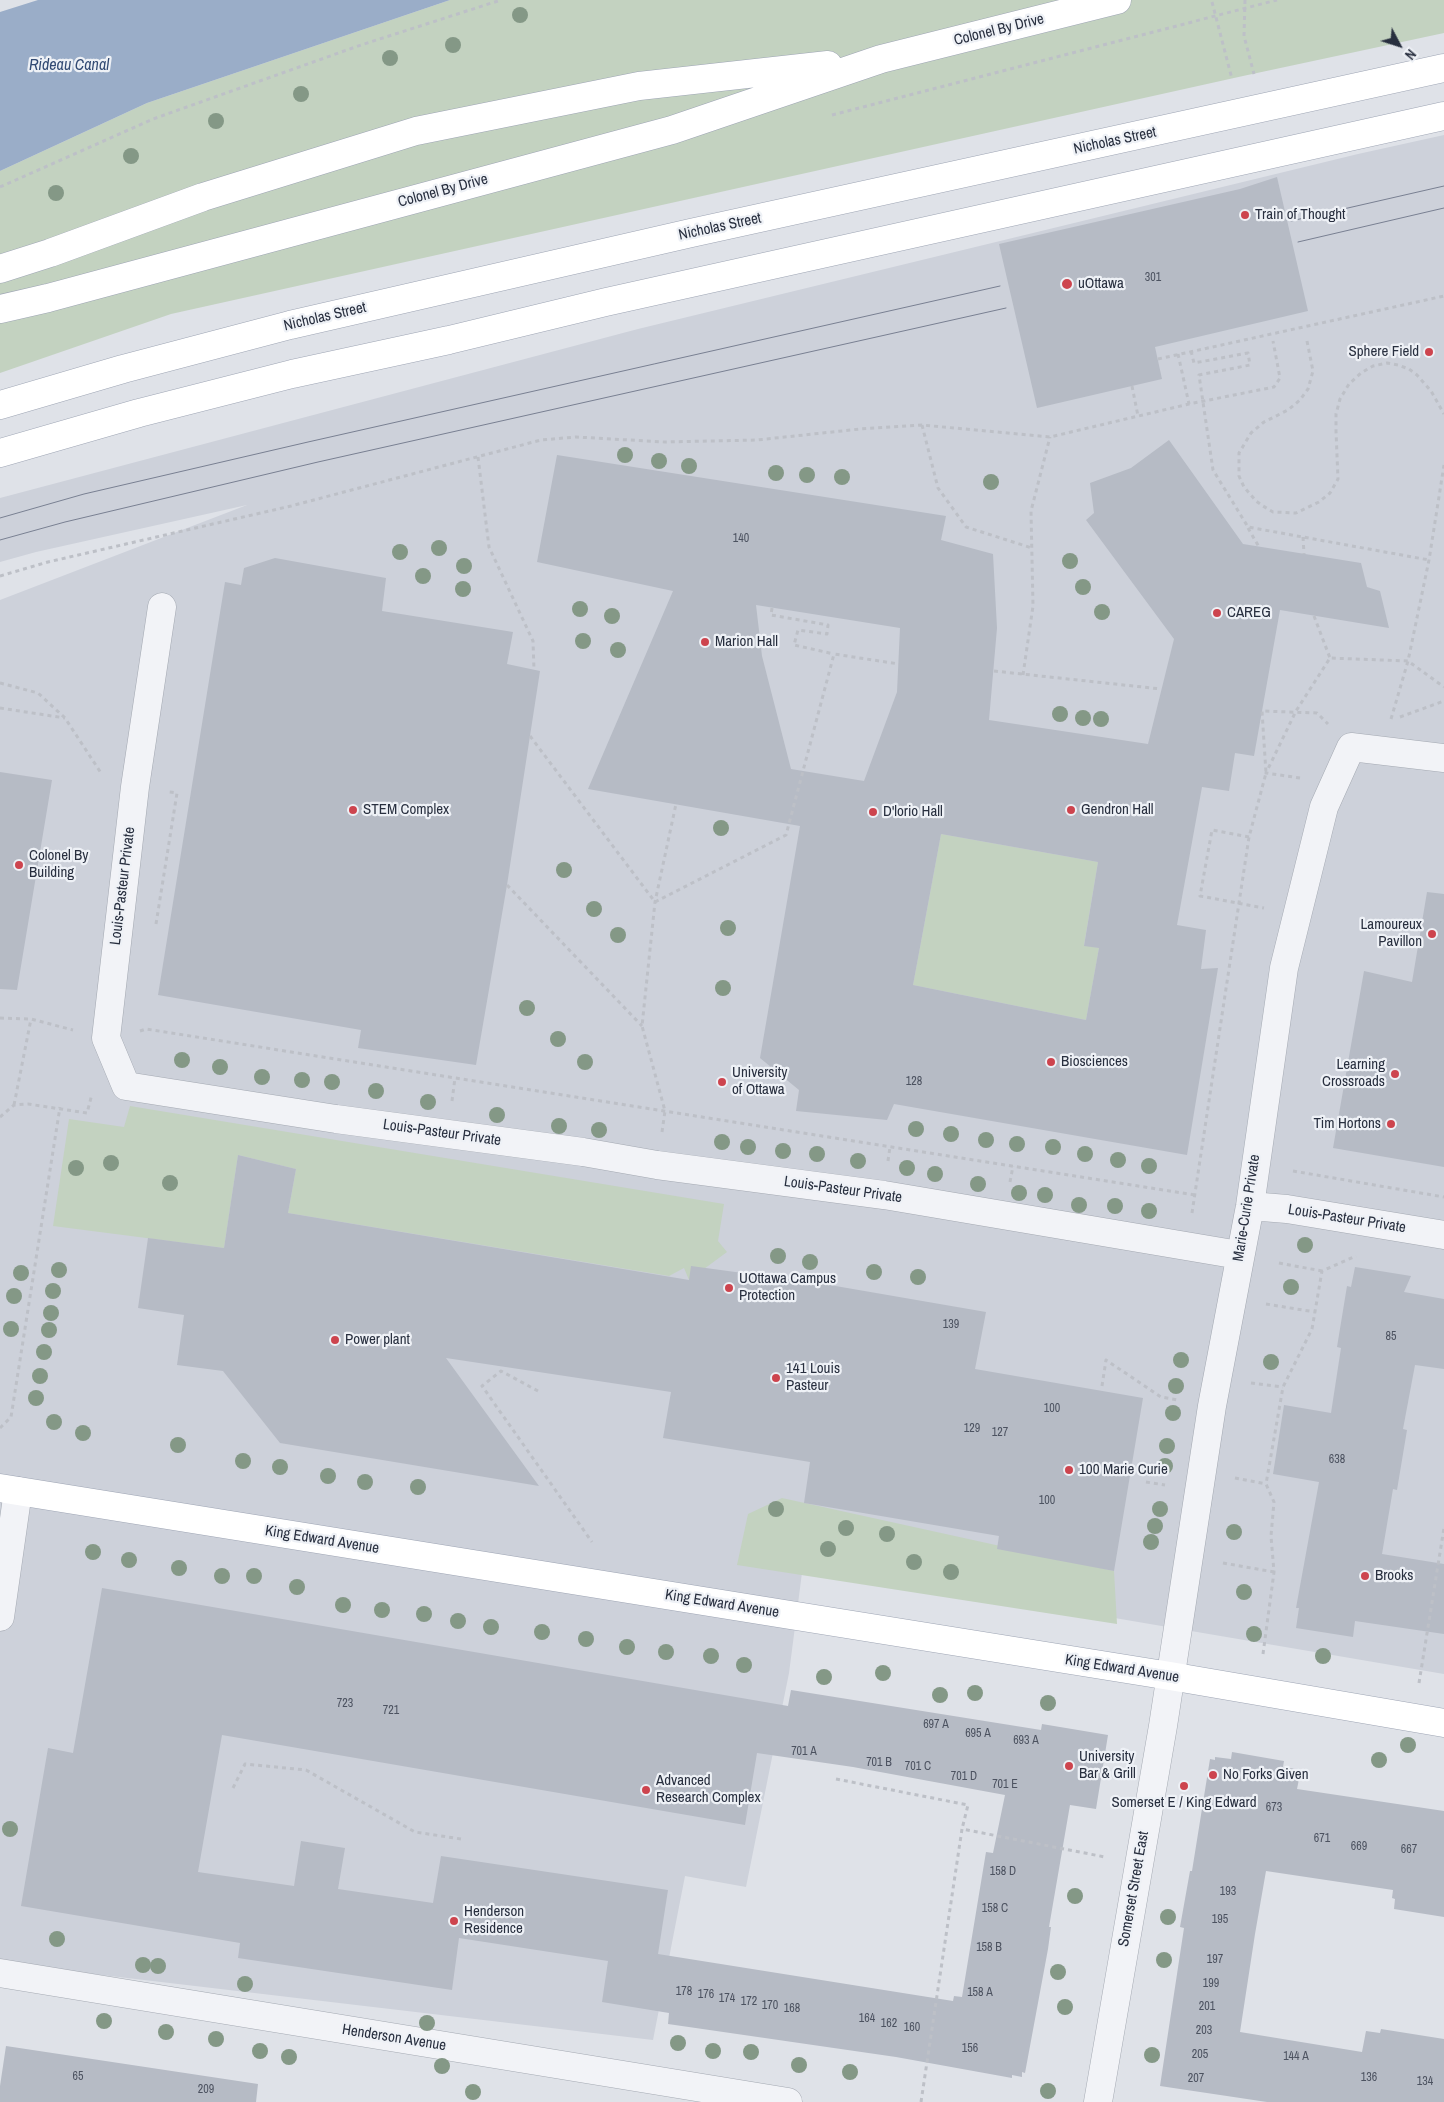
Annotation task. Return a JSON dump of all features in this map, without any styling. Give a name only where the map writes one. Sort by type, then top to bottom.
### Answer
[{"type":"main road","name":"Colonel By Drive","points":[[0,309],[48,298],[672,130],[881,59],[1117,0]]},
{"type":"main road","name":"Colonel By Drive","points":[[0,269],[50,253],[203,197],[416,131],[638,86],[881,59]]},
{"type":"main road","name":"Nicholas Street","points":[[0,405],[123,369],[290,325],[700,231],[1444,68]]},
{"type":"main road","points":[[0,453],[292,374],[440,342],[606,302],[1444,116]]},
{"type":"main road","name":"King Edward Avenue","points":[[9,1490],[1170,1676],[1444,1723]]},
{"type":"street","name":"Louis-Pasteur Private","points":[[162,607],[135,787],[106,1038],[126,1086],[336,1119],[884,1195],[1240,1255]]},
{"type":"street","points":[[1351,748],[1444,758]]},
{"type":"street","name":"Marie-Curie Private","points":[[1170,1676],[1212,1406],[1250,1206],[1284,968],[1324,807],[1351,748]]},
{"type":"street","name":"Louis-Pasteur Private","points":[[1250,1206],[1287,1209],[1444,1235]]},
{"type":"street","points":[[0,1617],[9,1490]]},
{"type":"street","name":"Somerset Street East","points":[[1098,2102],[1170,1676]]},
{"type":"street","name":"Henderson Avenue","points":[[0,1974],[788,2102]]},
{"type":"path","points":[[0,187],[153,118],[362,45],[501,0]]},
{"type":"path","points":[[1245,0],[1244,36],[1254,74]]},
{"type":"path","points":[[1245,7],[1277,0]]},
{"type":"path","points":[[1212,2],[1232,80]]},
{"type":"path","points":[[1158,360],[1444,296]]},
{"type":"path","points":[[0,576],[48,562],[291,506],[541,440],[576,437],[665,442],[757,440],[860,429],[922,426],[1050,437],[1189,404],[1274,387],[1280,378],[1273,341]]},
{"type":"path","points":[[1307,341],[1313,371],[1308,389],[1300,400],[1288,410],[1264,422],[1251,433],[1239,454],[1239,476],[1244,487],[1256,501],[1273,512],[1296,513],[1319,502],[1330,493],[1338,479],[1336,414],[1340,399],[1349,384],[1372,366],[1387,363],[1398,365],[1417,375],[1431,390],[1444,414]]},
{"type":"path","points":[[1192,352],[1194,362],[1248,353],[1250,365],[1199,375],[1214,470],[1259,547]]},
{"type":"path","points":[[1178,354],[1189,404]]},
{"type":"path","points":[[1132,386],[1138,416]]},
{"type":"path","points":[[922,426],[938,488],[966,527],[1032,548]]},
{"type":"path","points":[[1023,675],[1033,606],[1030,511],[1050,437]]},
{"type":"path","points":[[478,457],[489,547],[533,641],[534,670]]},
{"type":"path","points":[[1444,465],[1429,560],[1408,661],[1391,720],[1444,701]]},
{"type":"path","points":[[1248,527],[1429,560]]},
{"type":"path","points":[[1303,537],[1304,554]]},
{"type":"path","points":[[772,608],[771,615],[828,626],[827,634],[798,630],[794,645],[834,654],[899,664]]},
{"type":"path","points":[[1314,616],[1330,658]]},
{"type":"path","points":[[655,902],[786,835],[834,654]]},
{"type":"path","points":[[1330,658],[1408,661],[1444,687]]},
{"type":"path","points":[[1191,1219],[1249,837],[1266,772],[1296,711],[1330,658]]},
{"type":"path","points":[[994,671],[1162,689]]},
{"type":"path","points":[[0,683],[38,693],[65,718],[107,782],[135,787]]},
{"type":"path","points":[[0,708],[65,718]]},
{"type":"path","points":[[1266,772],[1262,711],[1317,713],[1351,748]]},
{"type":"path","points":[[530,736],[655,902]]},
{"type":"path","points":[[1266,772],[1304,779]]},
{"type":"path","points":[[658,1165],[665,1111],[642,1026],[655,902],[676,804]]},
{"type":"path","points":[[1249,837],[1212,830],[1200,896],[1297,914]]},
{"type":"path","points":[[507,885],[642,1026]]},
{"type":"path","points":[[0,1018],[31,1019],[106,1038],[146,1029],[1195,1195]]},
{"type":"path","points":[[14,1105],[31,1019]]},
{"type":"path","points":[[0,1117],[14,1105],[28,1104],[87,1112],[106,1038]]},
{"type":"path","points":[[0,1428],[10,1417],[60,1107]]},
{"type":"path","points":[[1293,1171],[1444,1197]]},
{"type":"path","points":[[1279,1263],[1322,1271],[1366,1252],[1380,1225]]},
{"type":"path","points":[[1263,1654],[1274,1572],[1271,1536],[1274,1502],[1266,1484],[1283,1386],[1312,1329],[1322,1271]]},
{"type":"path","points":[[1259,1303],[1315,1312]]},
{"type":"path","points":[[1102,1386],[1106,1360],[1160,1397],[1212,1406]]},
{"type":"path","points":[[538,1391],[501,1371],[482,1386],[592,1542]]},
{"type":"path","points":[[1246,1383],[1283,1386]]},
{"type":"path","points":[[1231,1478],[1266,1484]]},
{"type":"path","points":[[1414,1718],[1444,1528]]},
{"type":"path","points":[[1217,1562],[1274,1572]]},
{"type":"path","points":[[233,1788],[245,1764],[306,1770],[415,1832],[461,1839]]},
{"type":"path","points":[[836,1779],[968,1805],[962,1828],[921,2102]]},
{"type":"path","points":[[962,1828],[1106,1857],[1139,1860]]},
{"type":"shaded area","name":"University of Ottawa","points":[[1444,135],[1444,1674],[803,1565],[789,1673],[746,1887],[685,1876],[653,2040],[0,1963],[0,600],[247,505],[36,552],[0,562],[0,498],[638,329],[1358,154]]},
{"type":"green space","points":[[450,0],[1444,0],[1444,33],[171,314],[0,373],[0,171],[147,103]]},
{"type":"green space","points":[[941,834],[1098,862],[1084,945],[1099,948],[1086,1020],[913,985]]},
{"type":"green space","points":[[130,1106],[724,1204],[718,1241],[727,1252],[689,1280],[684,1268],[669,1276],[288,1213],[296,1169],[238,1155],[224,1248],[53,1226],[69,1119],[124,1127]]},
{"type":"green space","points":[[782,1498],[1114,1571],[1117,1624],[737,1565],[748,1514]]},
{"type":"water","name":"Rideau Canal","points":[[38,0],[450,0],[147,103],[0,171],[0,12]]},
{"type":"building","name":"uOttawa","points":[[1277,177],[1308,311],[1155,347],[1162,379],[1037,408],[999,244],[1240,189]]},
{"type":"building","points":[[1169,440],[1243,544],[1361,563],[1367,587],[1380,591],[1389,628],[1280,610],[1254,756],[1235,753],[1229,791],[1202,787],[1177,925],[1206,930],[1201,969],[1218,968],[1187,1155],[894,1104],[887,1120],[796,1111],[799,1090],[760,1058],[800,826],[588,789],[673,591],[537,562],[557,455],[946,516],[941,540],[993,554],[997,628],[989,720],[1148,744],[1174,639],[1086,520],[1094,513],[1090,483],[1131,468]],"holes":[[[756,605],[900,628],[897,692],[864,781],[791,769],[762,656]],[[941,834],[1098,862],[1084,946],[1099,948],[1086,1020],[913,985]]]},
{"type":"building","name":"STEM Complex","points":[[275,558],[386,578],[382,611],[513,632],[507,664],[540,671],[507,885],[476,1065],[358,1048],[361,1030],[158,995],[225,582],[241,585],[244,568]]},
{"type":"building","name":"Colonel By Building","points":[[0,772],[52,780],[17,990],[0,989]]},
{"type":"building","name":"Learning Crossroads","points":[[1427,892],[1444,894],[1444,1167],[1333,1148],[1364,971],[1412,982]]},
{"type":"building","points":[[238,1155],[296,1169],[288,1213],[689,1280],[691,1266],[824,1284],[986,1312],[975,1369],[1143,1398],[1114,1571],[997,1549],[999,1536],[804,1503],[810,1462],[663,1438],[671,1392],[446,1358],[539,1486],[280,1443],[223,1371],[177,1365],[184,1315],[138,1308],[148,1238],[224,1248]]},
{"type":"building","points":[[1355,1267],[1411,1276],[1404,1292],[1444,1299],[1444,1369],[1415,1365],[1403,1429],[1407,1430],[1397,1490],[1393,1489],[1382,1554],[1444,1564],[1444,1634],[1355,1621],[1353,1637],[1296,1628],[1299,1608],[1296,1608],[1319,1482],[1273,1474],[1284,1405],[1331,1413],[1341,1348],[1337,1347],[1347,1286],[1351,1287]]},
{"type":"building","points":[[102,1588],[788,1706],[791,1690],[1041,1730],[1042,1724],[1108,1735],[1096,1809],[1070,1805],[1049,1927],[1051,1927],[1048,1949],[1025,2073],[1022,2072],[1022,2077],[1012,2075],[1012,2078],[896,2057],[668,2024],[669,2013],[602,2002],[608,1961],[459,1938],[452,1990],[238,1958],[240,1943],[21,1906],[48,1748],[73,1753]],"holes":[[[222,1735],[745,1825],[757,1753],[853,1767],[1005,1795],[993,1853],[986,1852],[962,1997],[954,1996],[953,2001],[658,1954],[668,1890],[441,1856],[433,1903],[338,1889],[345,1848],[301,1841],[294,1886],[198,1872]]]},
{"type":"building","points":[[1232,1752],[1284,1761],[1283,1767],[1296,1769],[1295,1773],[1300,1774],[1297,1789],[1444,1811],[1444,1917],[1394,1909],[1395,1899],[1392,1898],[1393,1890],[1266,1871],[1240,2032],[1362,2052],[1366,2031],[1380,2033],[1381,2029],[1444,2039],[1444,2102],[1267,2102],[1160,2086],[1184,1928],[1180,1927],[1190,1871],[1192,1871],[1210,1759],[1215,1760],[1215,1757],[1231,1759]]},
{"type":"building","points":[[6,2046],[258,2084],[256,2102],[0,2102],[0,2086]]},
{"type":"tram line","points":[[1291,221],[1444,186]]},
{"type":"tram line","points":[[1298,242],[1444,208]]},
{"type":"tram line","points":[[0,518],[84,494],[308,442],[1000,286]]},
{"type":"tram line","points":[[0,540],[65,522],[318,462],[1006,308]]},
{"type":"place","name":"Train of Thought","points":[[1245,215]]},
{"type":"place","name":"uOttawa","points":[[1067,284]]},
{"type":"place","name":"Sphere Field","points":[[1429,352]]},
{"type":"place","name":"CAREG","points":[[1217,613]]},
{"type":"place","name":"Marion Hall","points":[[705,642]]},
{"type":"place","name":"STEM Complex","points":[[353,810]]},
{"type":"place","name":"Gendron Hall","points":[[1071,810]]},
{"type":"place","name":"D'lorio Hall","points":[[873,812]]},
{"type":"place","name":"Colonel By Building","points":[[19,865]]},
{"type":"place","name":"Lamoureux Pavillon","points":[[1432,934]]},
{"type":"place","name":"Biosciences","points":[[1051,1062]]},
{"type":"place","name":"Learning Crossroads","points":[[1395,1074]]},
{"type":"place","name":"University of Ottawa","points":[[722,1082]]},
{"type":"place","name":"Tim Hortons","points":[[1391,1124]]},
{"type":"place","name":"UOttawa Campus Protection","points":[[729,1288]]},
{"type":"place","name":"Power plant","points":[[335,1340]]},
{"type":"place","name":"141 Louis Pasteur","points":[[776,1378]]},
{"type":"place","name":"100 Marie Curie","points":[[1069,1470]]},
{"type":"place","name":"Brooks","points":[[1365,1576]]},
{"type":"place","name":"University Bar & Grill","points":[[1069,1766]]},
{"type":"place","name":"No Forks Given","points":[[1213,1775]]},
{"type":"place","name":"Somerset E / King Edward","points":[[1184,1786]]},
{"type":"place","name":"Advanced Research Complex","points":[[646,1790]]},
{"type":"place","name":"Henderson Residence","points":[[454,1921]]}]
